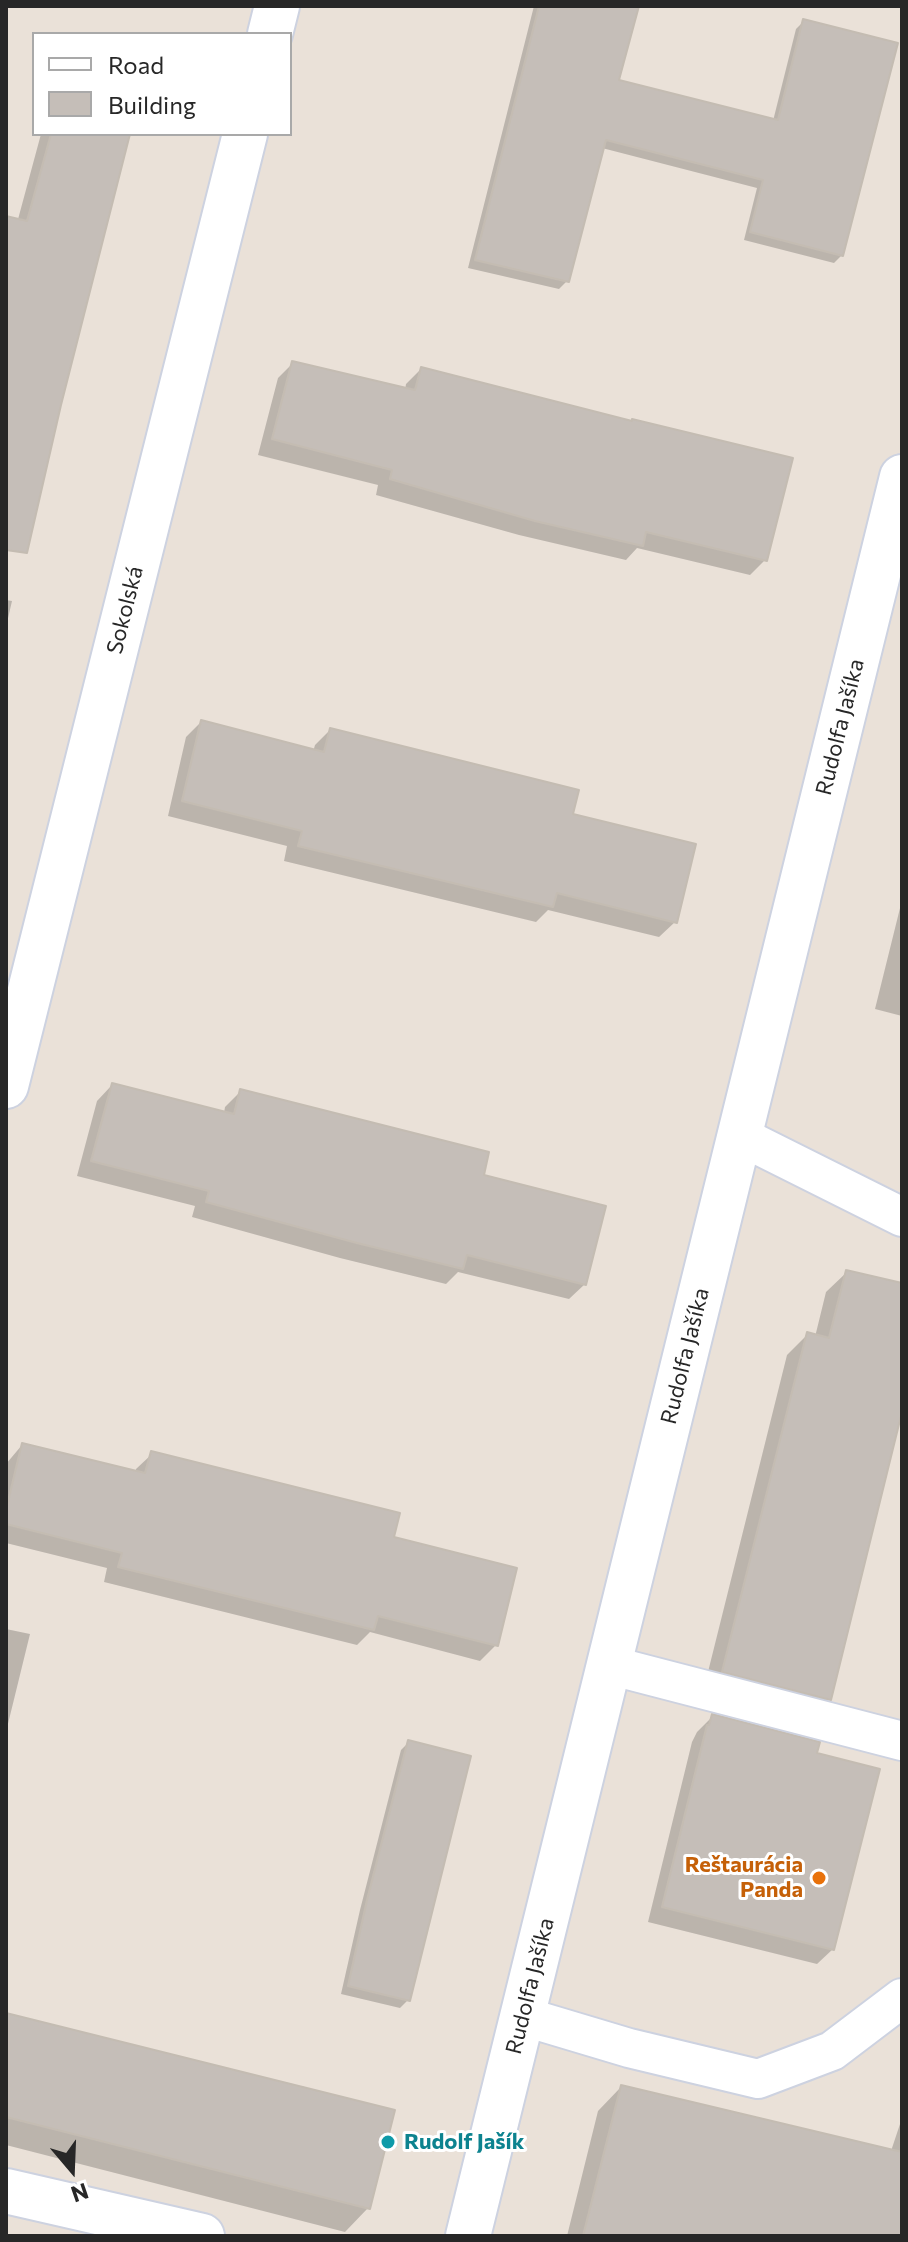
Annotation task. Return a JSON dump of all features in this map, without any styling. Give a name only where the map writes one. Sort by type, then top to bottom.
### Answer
[{"type":"street","points":[[270,32],[277,6]]},
{"type":"street","name":"Sokolská","points":[[6,1086],[244,136]]},
{"type":"street","name":"Rudolfa Jašíka","points":[[468,2236],[902,477]]},
{"type":"street","points":[[6,2191],[202,2236]]},
{"type":"lane","points":[[740,1136],[902,1217]]},
{"type":"lane","points":[[609,1665],[902,1741]]},
{"type":"lane","points":[[522,2016],[629,2048],[758,2079],[832,2051],[902,1998]]},
{"type":"building","points":[[539,6],[639,6],[619,80],[778,120],[803,19],[898,43],[843,256],[750,232],[763,180],[606,140],[569,282],[475,260]]},
{"type":"building","points":[[50,136],[129,136],[27,553],[6,550],[6,216],[27,221]]},
{"type":"building","points":[[292,361],[415,390],[421,367],[793,458],[767,561],[646,532],[643,546],[535,521],[390,479],[392,470],[272,439]]},
{"type":"building","points":[[201,720],[324,752],[330,728],[579,790],[573,814],[696,844],[677,923],[557,893],[553,907],[298,846],[302,831],[182,801]]},
{"type":"building","points":[[112,1083],[234,1114],[240,1089],[489,1152],[484,1175],[606,1206],[586,1285],[467,1255],[463,1269],[357,1243],[206,1202],[209,1191],[91,1161]]},
{"type":"building","points":[[846,1270],[902,1283],[902,1412],[831,1700],[722,1672],[807,1332],[829,1338]]},
{"type":"building","points":[[22,1443],[145,1473],[151,1451],[400,1513],[394,1537],[517,1568],[498,1646],[378,1616],[374,1630],[118,1567],[122,1553],[6,1524],[6,1510]]},
{"type":"building","points":[[712,1714],[820,1742],[817,1753],[880,1769],[834,1950],[662,1907]]},
{"type":"building","points":[[408,1740],[471,1756],[410,2001],[348,1986]]},
{"type":"building","points":[[6,2013],[395,2110],[370,2209],[6,2117]]},
{"type":"building","points":[[621,2085],[902,2152],[902,2236],[583,2236]]},
{"type":"place","name":"Reštaurácia Panda","points":[[819,1878]]},
{"type":"place","name":"Rudolf Jašík","points":[[388,2142]]}]
